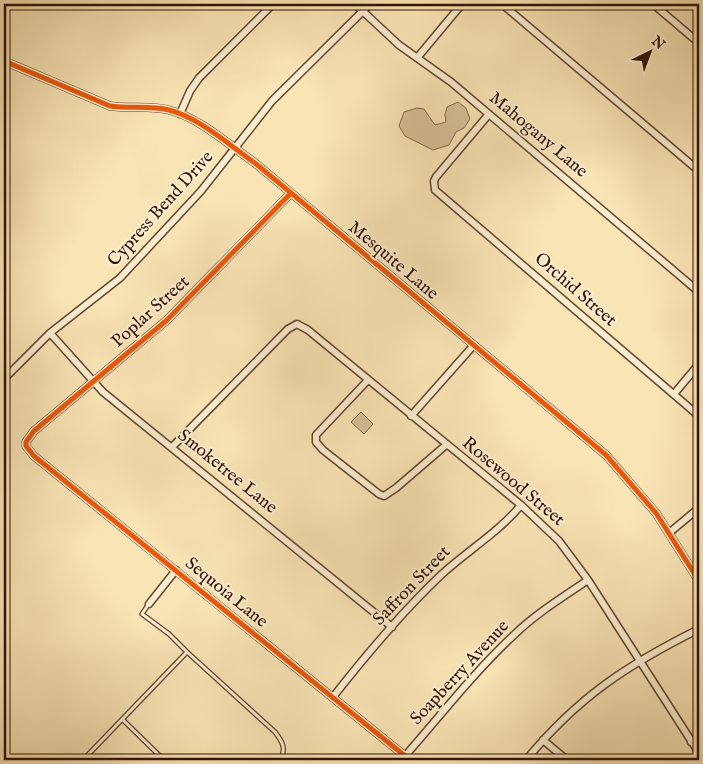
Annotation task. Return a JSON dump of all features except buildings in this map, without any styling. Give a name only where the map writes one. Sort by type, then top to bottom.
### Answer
[{"type":"street","points":[[180,114],[190,91],[200,78],[273,4]]},
{"type":"street","name":"Mahogany Lane","points":[[356,4],[399,45],[451,82],[699,292]]},
{"type":"street","name":"Cypress Bend Drive","points":[[4,379],[50,333],[120,278],[201,191],[272,101],[370,4]]},
{"type":"street","points":[[417,58],[462,4]]},
{"type":"street","points":[[502,4],[699,171]]},
{"type":"street","points":[[653,4],[699,43]]},
{"type":"street","name":"Mesquite Lane","points":[[4,60],[110,106],[129,109],[167,109],[180,114],[203,126],[234,150],[255,163],[606,455],[640,492],[669,533],[699,581]]},
{"type":"street","name":"Orchid Street","points":[[489,114],[436,177],[434,186],[439,193],[699,416]]},
{"type":"street","name":"Poplar Street","points":[[26,446],[34,431],[167,320],[291,193]]},
{"type":"street","name":"Rosewood Street","points":[[172,447],[288,329],[297,324],[308,330],[521,505],[559,541],[588,580],[699,753]]},
{"type":"street","name":"Smoketree Lane","points":[[50,333],[92,381],[392,627]]},
{"type":"street","points":[[411,416],[473,346]]},
{"type":"street","points":[[674,394],[699,364]]},
{"type":"street","points":[[368,380],[316,435],[315,439],[323,450],[384,496],[446,445]]},
{"type":"street","name":"Sequoia Lane","points":[[26,446],[34,456],[408,758]]},
{"type":"street","name":"Saffron Street","points":[[333,697],[392,627],[441,575],[510,518],[521,505]]},
{"type":"street","points":[[669,533],[699,508]]},
{"type":"street","points":[[149,604],[176,570]]},
{"type":"street","name":"Soapberry Avenue","points":[[408,758],[479,670],[516,633],[556,601],[588,580]]},
{"type":"street","points":[[526,760],[543,740],[587,697],[639,660],[699,629]]},
{"type":"street","points":[[691,742],[699,738]]},
{"type":"street","points":[[543,740],[567,760]]},
{"type":"lane","points":[[149,604],[142,614],[169,634],[274,732],[282,742],[284,751],[280,760]]},
{"type":"lane","points":[[83,760],[187,652]]},
{"type":"lane","points":[[123,720],[164,760]]},
{"type":"shaded area","points":[[458,102],[466,108],[470,119],[464,128],[456,132],[449,145],[433,150],[405,136],[399,126],[404,112],[417,108],[424,109],[435,125],[446,122],[447,107]]},
{"type":"shaded area","points":[[361,412],[373,424],[364,434],[351,422]]},
{"type":"cycle path","points":[[4,61],[110,106],[154,108],[181,114],[214,133],[255,163],[606,455],[656,513],[699,581]]},
{"type":"cycle path","points":[[291,193],[167,320],[34,431],[26,442],[26,446],[34,456],[410,760]]}]
